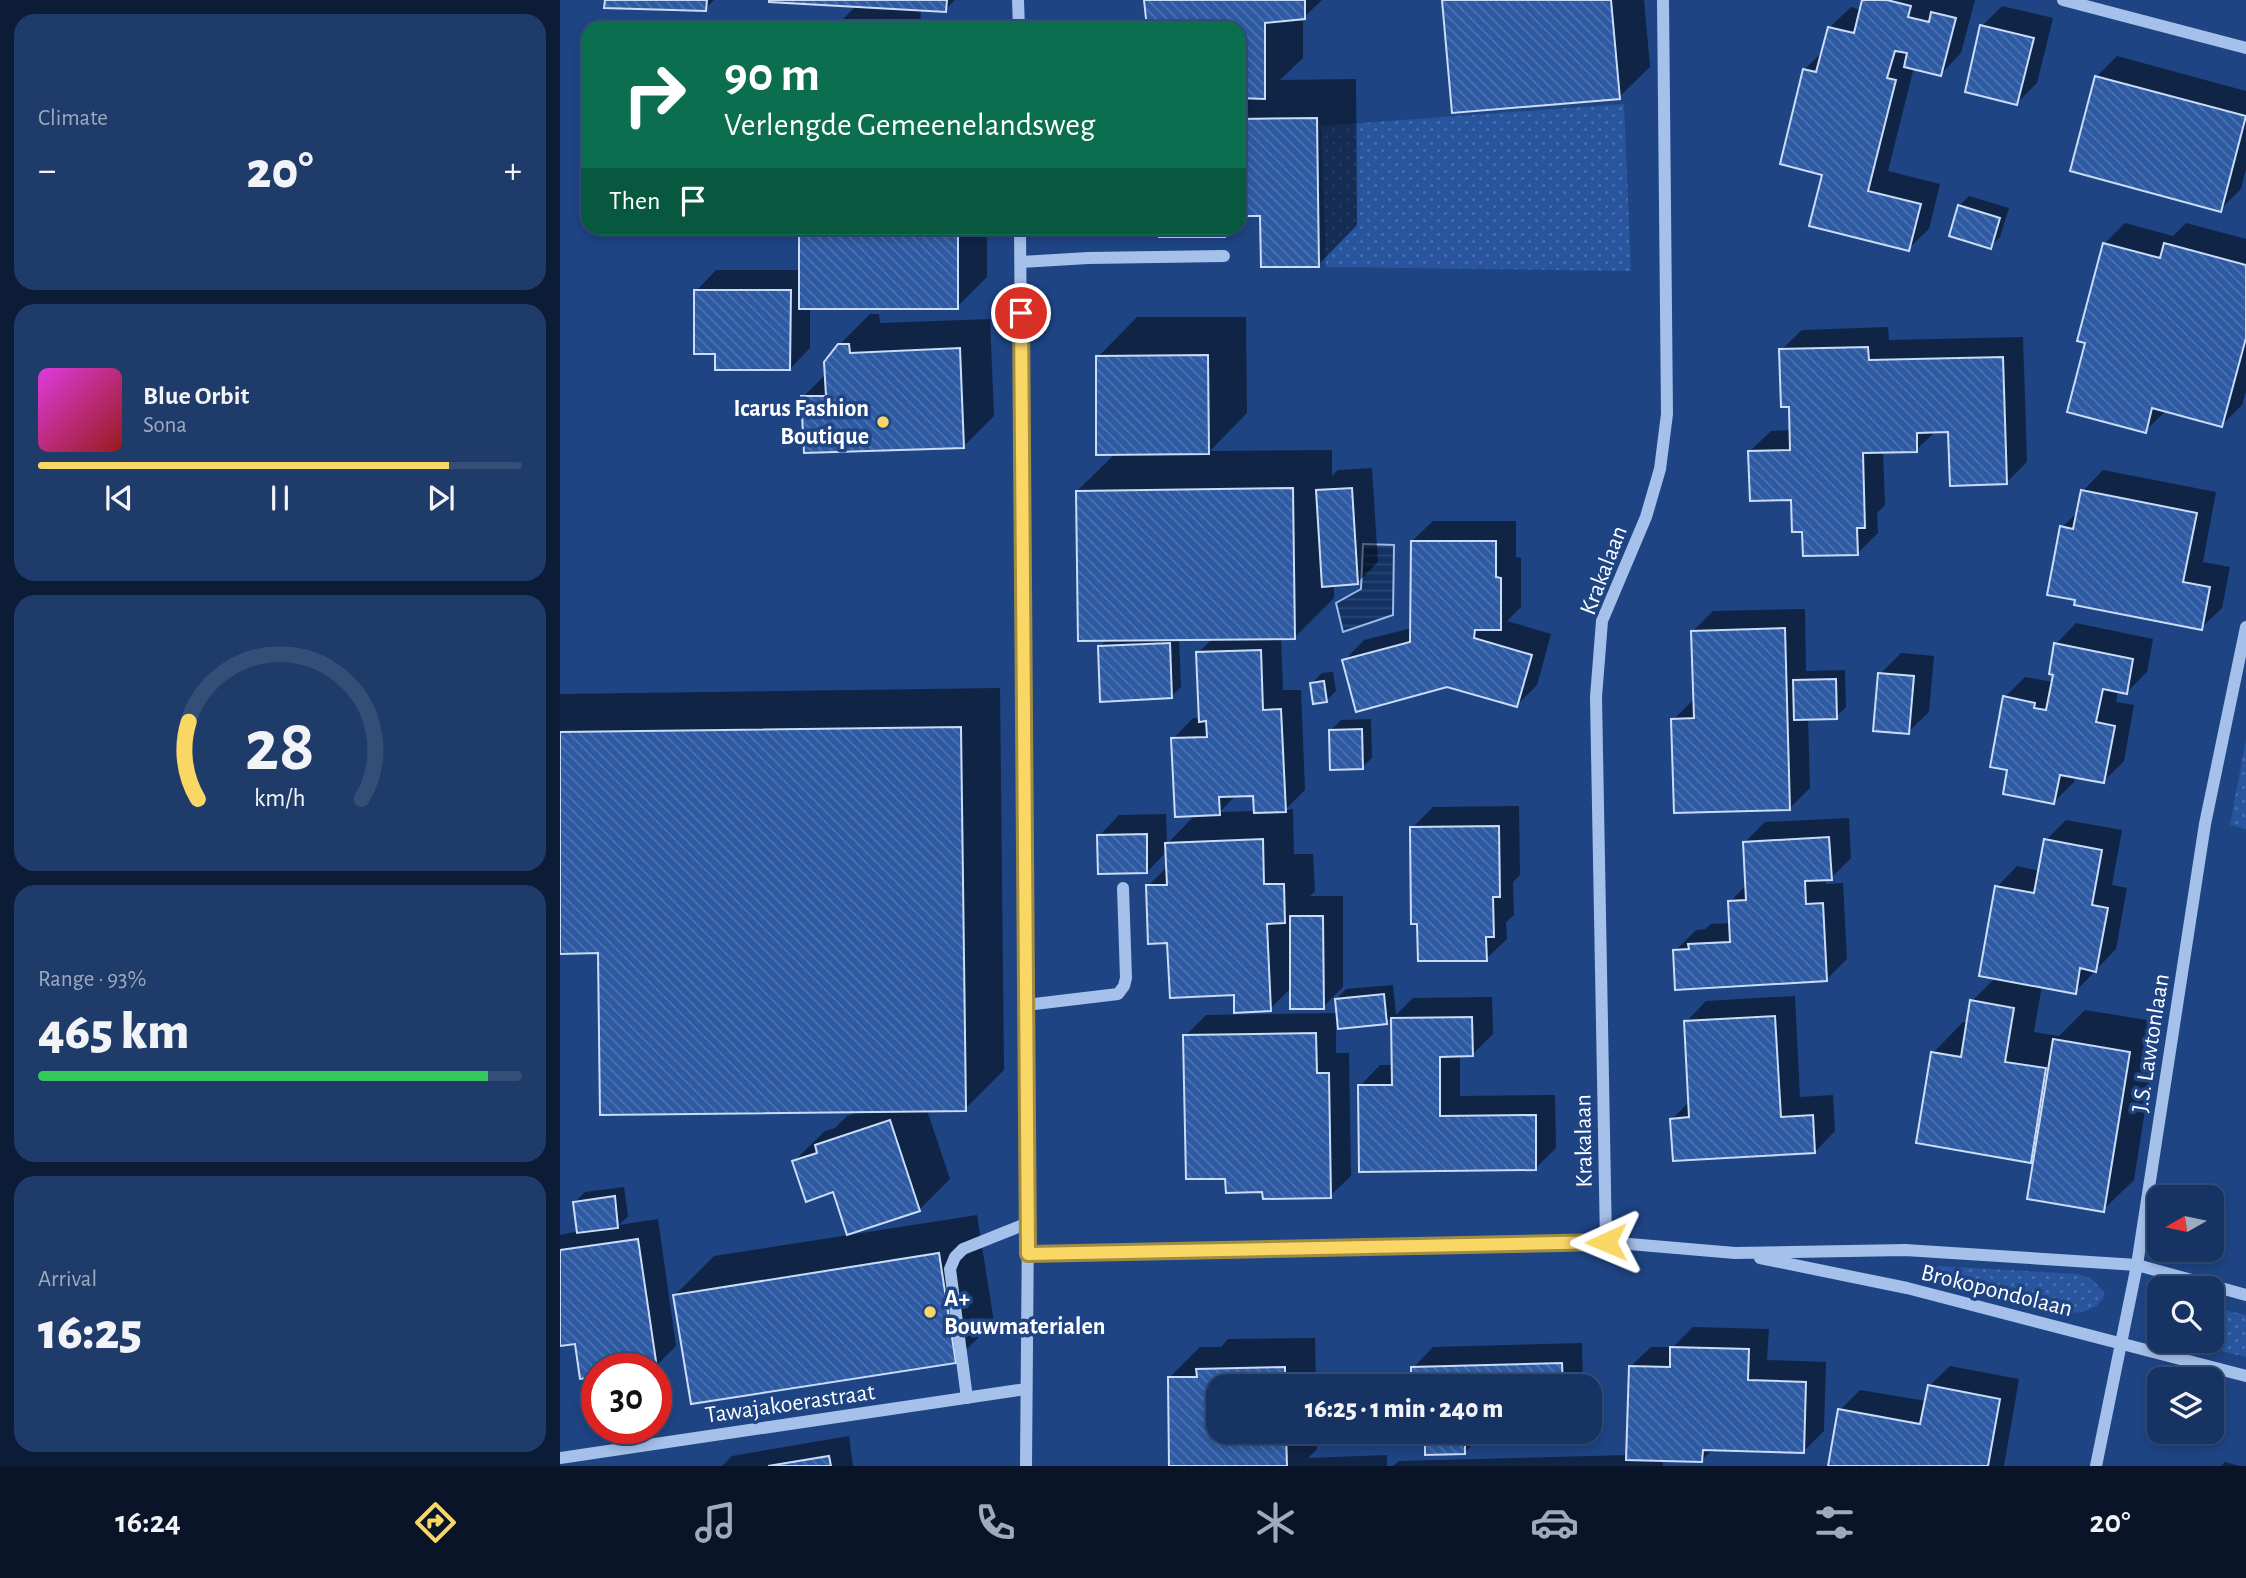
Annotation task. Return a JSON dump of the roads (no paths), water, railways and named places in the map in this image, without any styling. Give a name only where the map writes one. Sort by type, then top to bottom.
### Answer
[{"type":"street","points":[[1018,0],[1018,21]]},
{"type":"street","name":"Krakalaan","points":[[1606,1242],[1596,697],[1602,621],[1646,517],[1660,469],[1667,414],[1663,0]]},
{"type":"street","points":[[2063,0],[2246,48]]},
{"type":"street","points":[[1020,235],[1028,1223],[1026,1466]]},
{"type":"street","points":[[1021,262],[1224,256]]},
{"type":"street","name":"J.S. Lawtonlaan","points":[[2096,1466],[2137,1265],[2205,824],[2246,627]]},
{"type":"street","points":[[1026,1005],[1118,994],[1126,978],[1123,888]]},
{"type":"street","points":[[967,1398],[950,1269],[955,1257],[963,1249],[1028,1223]]},
{"type":"street","name":"Brokopondolaan","points":[[1028,1254],[1606,1242],[1735,1253],[1905,1250],[2137,1265],[2246,1295]]},
{"type":"street","name":"Brokopondolaan","points":[[1735,1253],[1907,1288],[2246,1376]]},
{"type":"street","name":"Tawajakoerastraat","points":[[560,1458],[1026,1389]]},
{"type":"place","name":"Icarus Fashion Boutique","points":[[883,422]]},
{"type":"place","name":"A+ Bouwmaterialen","points":[[930,1312]]}]
